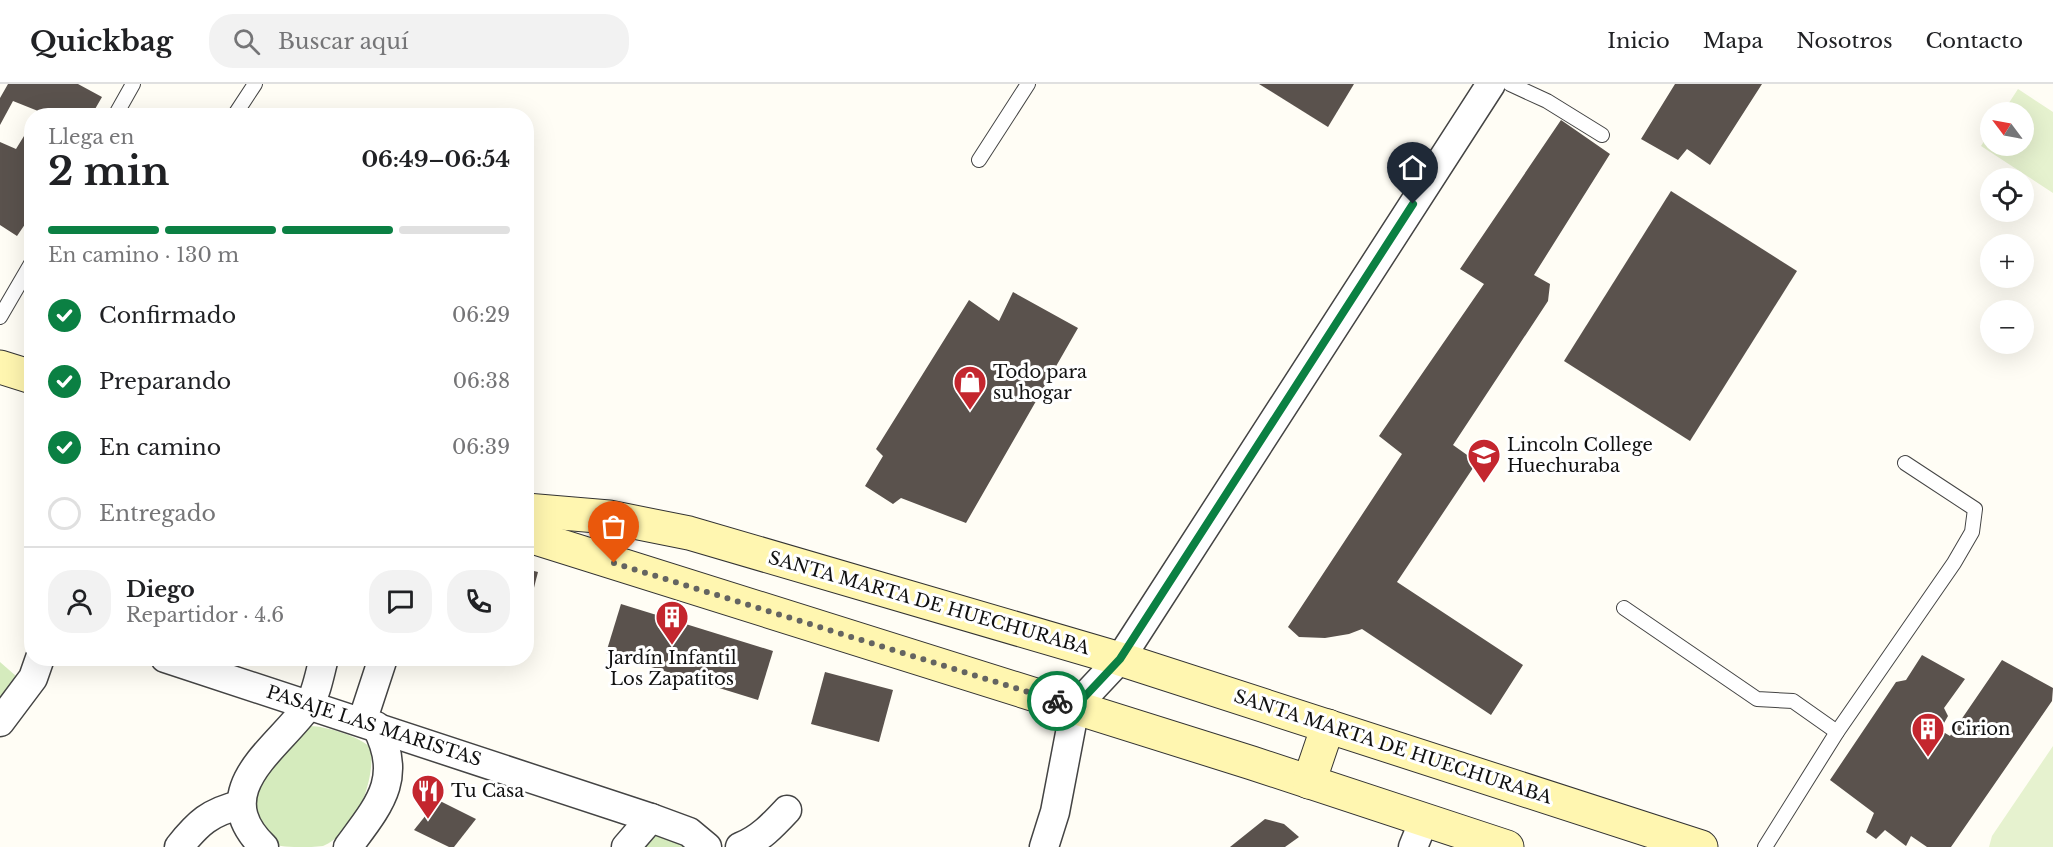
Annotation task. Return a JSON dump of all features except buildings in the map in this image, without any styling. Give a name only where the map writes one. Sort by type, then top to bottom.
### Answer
[{"type":"street","points":[[1044,847],[1055,812],[1075,707],[1120,659],[1491,84]]},
{"type":"street","points":[[0,367],[24,374]]},
{"type":"street","name":"SANTA MARTA DE HUECHURABA","points":[[534,511],[609,518],[689,533],[1120,659],[1701,847]]},
{"type":"street","points":[[534,538],[1309,782],[1419,834],[1507,847]]},
{"type":"street","points":[[0,722],[33,678],[37,666]]},
{"type":"street","name":"PASAJE LAS MARISTAS","points":[[190,666],[651,818],[689,832],[707,847]]},
{"type":"street","points":[[264,847],[248,829],[243,818],[240,805],[244,789],[258,762],[309,705],[321,666]]},
{"type":"street","points":[[348,847],[379,802],[386,785],[389,768],[387,753],[369,724],[381,666]]},
{"type":"street","points":[[1309,782],[1328,726]]},
{"type":"street","points":[[179,847],[207,817],[225,808],[240,805]]},
{"type":"street","points":[[740,847],[755,840],[787,810]]},
{"type":"street","points":[[626,847],[651,818]]},
{"type":"lane","points":[[120,108],[133,84]]},
{"type":"lane","points":[[239,108],[255,84]]},
{"type":"lane","points":[[979,160],[1028,84]]},
{"type":"lane","points":[[1510,84],[1547,100],[1602,135]]},
{"type":"lane","points":[[0,317],[24,276]]},
{"type":"lane","points":[[1765,847],[1837,732],[1954,563],[1972,532],[1974,509],[1905,463]]},
{"type":"lane","points":[[1624,609],[1757,699],[1793,700],[1837,732]]},
{"type":"green space","points":[[2018,89],[2053,112],[2053,193],[2034,181],[2034,168],[2015,168],[1996,156],[2034,156],[2034,102],[2010,102]]},
{"type":"green space","points":[[0,662],[18,680],[0,707]]},
{"type":"green space","points":[[310,726],[343,733],[360,740],[371,748],[370,776],[366,790],[354,818],[335,839],[323,846],[276,845],[265,833],[259,816],[255,801],[257,787],[270,765],[304,728]]},
{"type":"green space","points":[[2053,746],[2053,847],[1989,847],[1992,836]]},
{"type":"green space","points":[[655,830],[696,847],[641,847]]},
{"type":"way so far","points":[[614,563],[1057,701]]},
{"type":"place","name":"Todo para su hogar","points":[[970,411]]},
{"type":"place","name":"Lincoln College Huechuraba","points":[[1484,484]]},
{"type":"place","name":"Jardín Infantil Los Zapatitos","points":[[672,646]]},
{"type":"place","name":"Cirion","points":[[1928,758]]},
{"type":"place","name":"Tu Casa","points":[[428,820]]},
{"type":"route","points":[[1057,701],[1075,707],[1120,659],[1413,204]]}]
